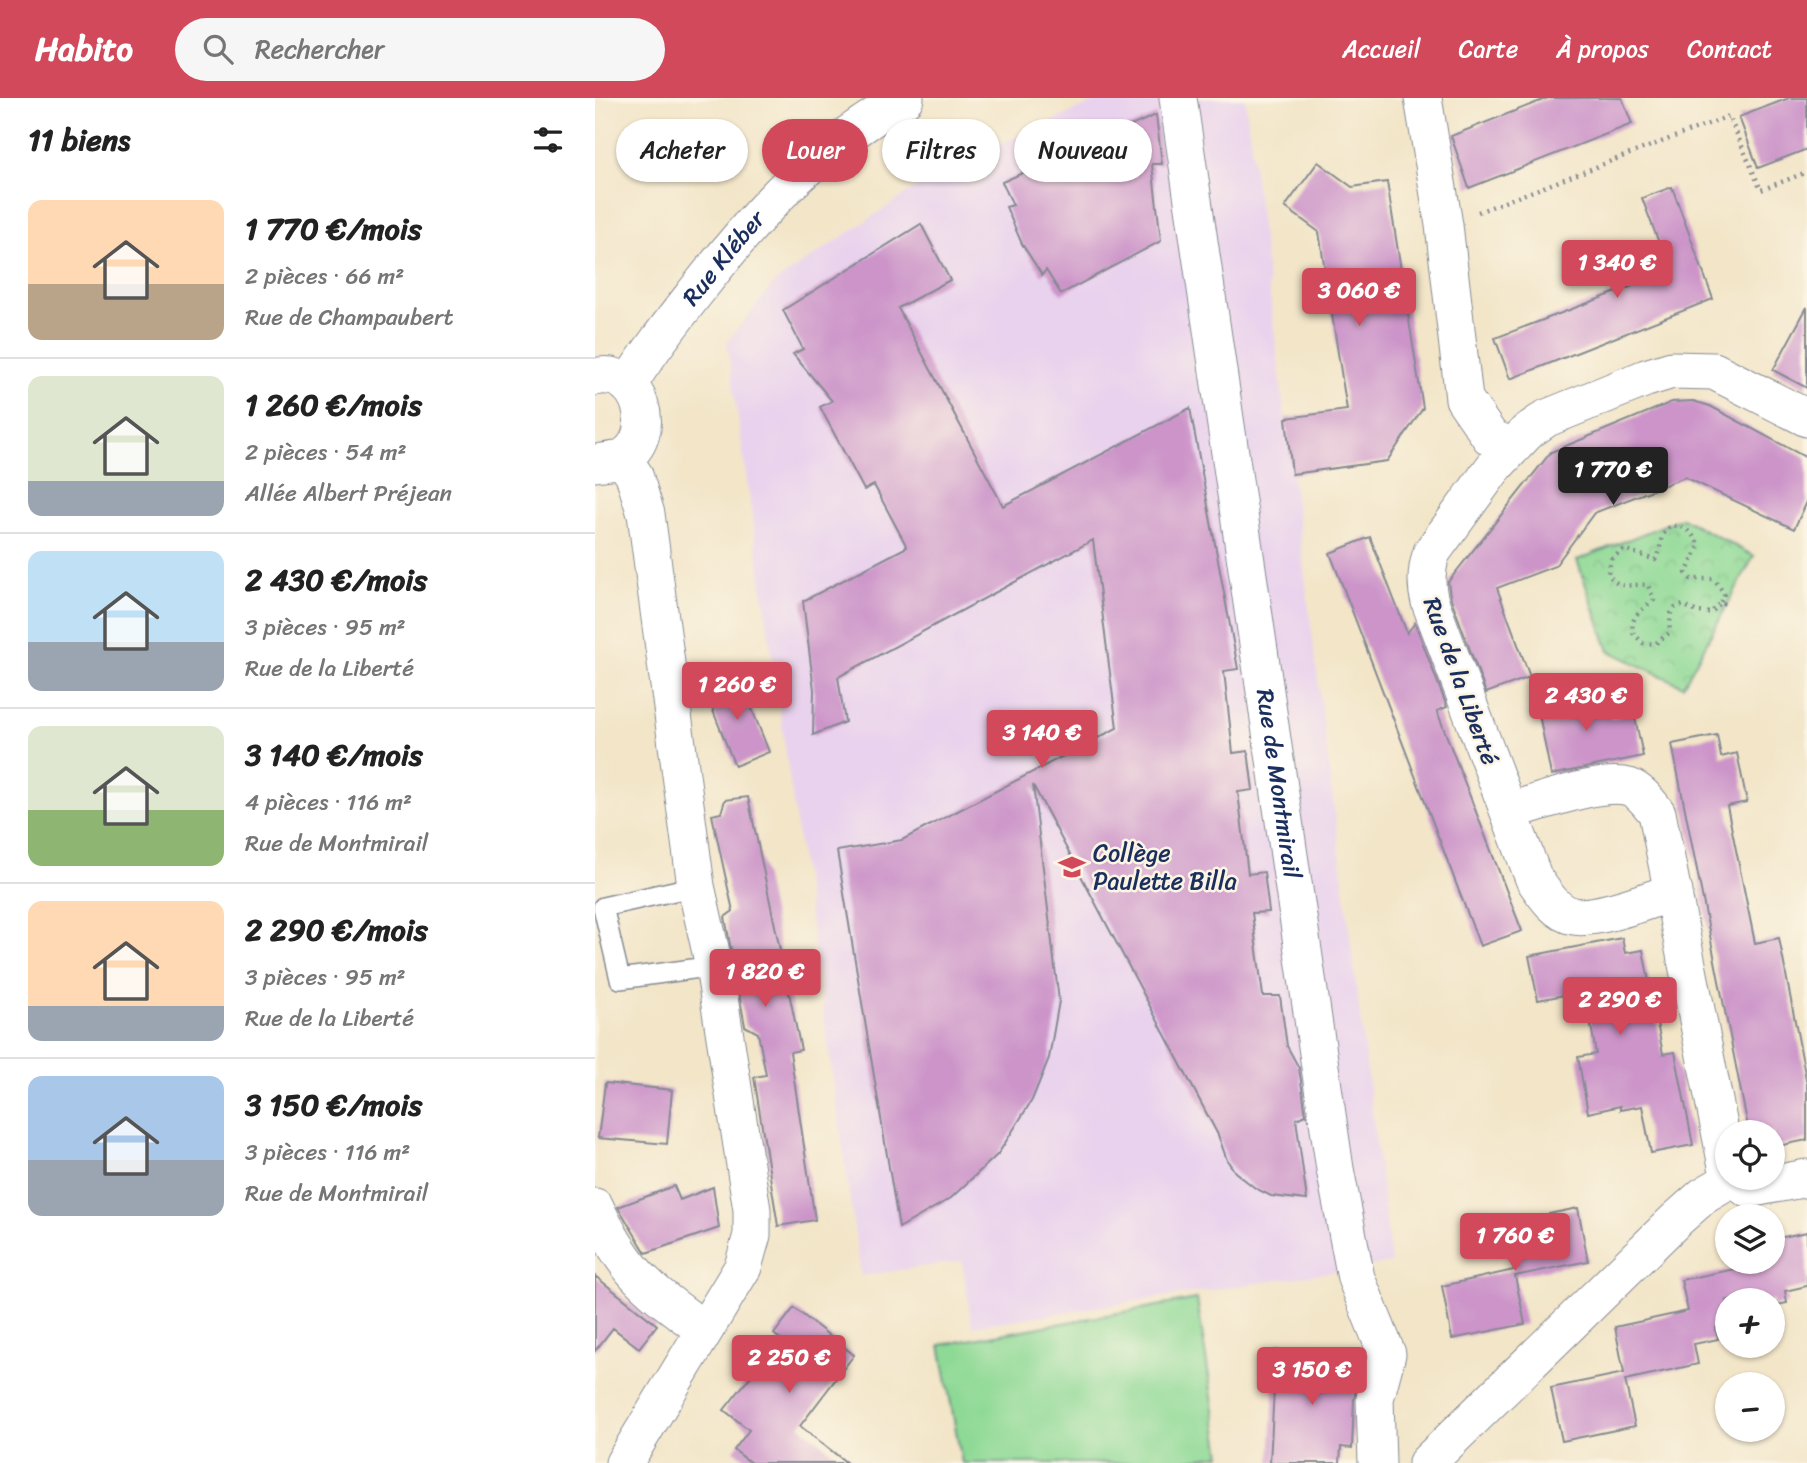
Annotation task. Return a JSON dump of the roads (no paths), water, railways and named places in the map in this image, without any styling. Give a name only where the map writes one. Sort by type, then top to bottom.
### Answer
[{"type":"street","name":"Rue Kléber","points":[[611,381],[649,350],[772,198],[831,146],[905,98]]},
{"type":"street","name":"Rue de Montmirail","points":[[1178,98],[1335,1169],[1356,1278],[1387,1353],[1375,1399],[1377,1463]]},
{"type":"street","points":[[1423,98],[1444,225],[1464,399],[1477,422],[1492,438],[1511,446]]},
{"type":"street","name":"Rue de la Liberté","points":[[1674,892],[1590,915],[1573,916],[1546,897],[1534,879],[1426,585],[1432,552],[1511,446],[1547,418],[1672,370],[1714,371],[1807,418]]},
{"type":"street","points":[[611,381],[643,408],[641,437],[609,460],[634,475],[646,514],[696,886],[714,966],[752,1210],[752,1235],[743,1267],[624,1463]]},
{"type":"street","points":[[1509,811],[1611,785],[1631,788],[1646,798],[1657,814],[1718,1120]]},
{"type":"street","points":[[1785,1182],[1807,1178]]},
{"type":"street","points":[[1427,1463],[1677,1220],[1715,1189]]},
{"type":"street","points":[[595,1207],[617,1253],[643,1285],[703,1329]]},
{"type":"lane","points":[[696,886],[599,904],[620,979],[714,966]]},
{"type":"place","name":"Collège Paulette Billa","points":[[1072,867]]}]
